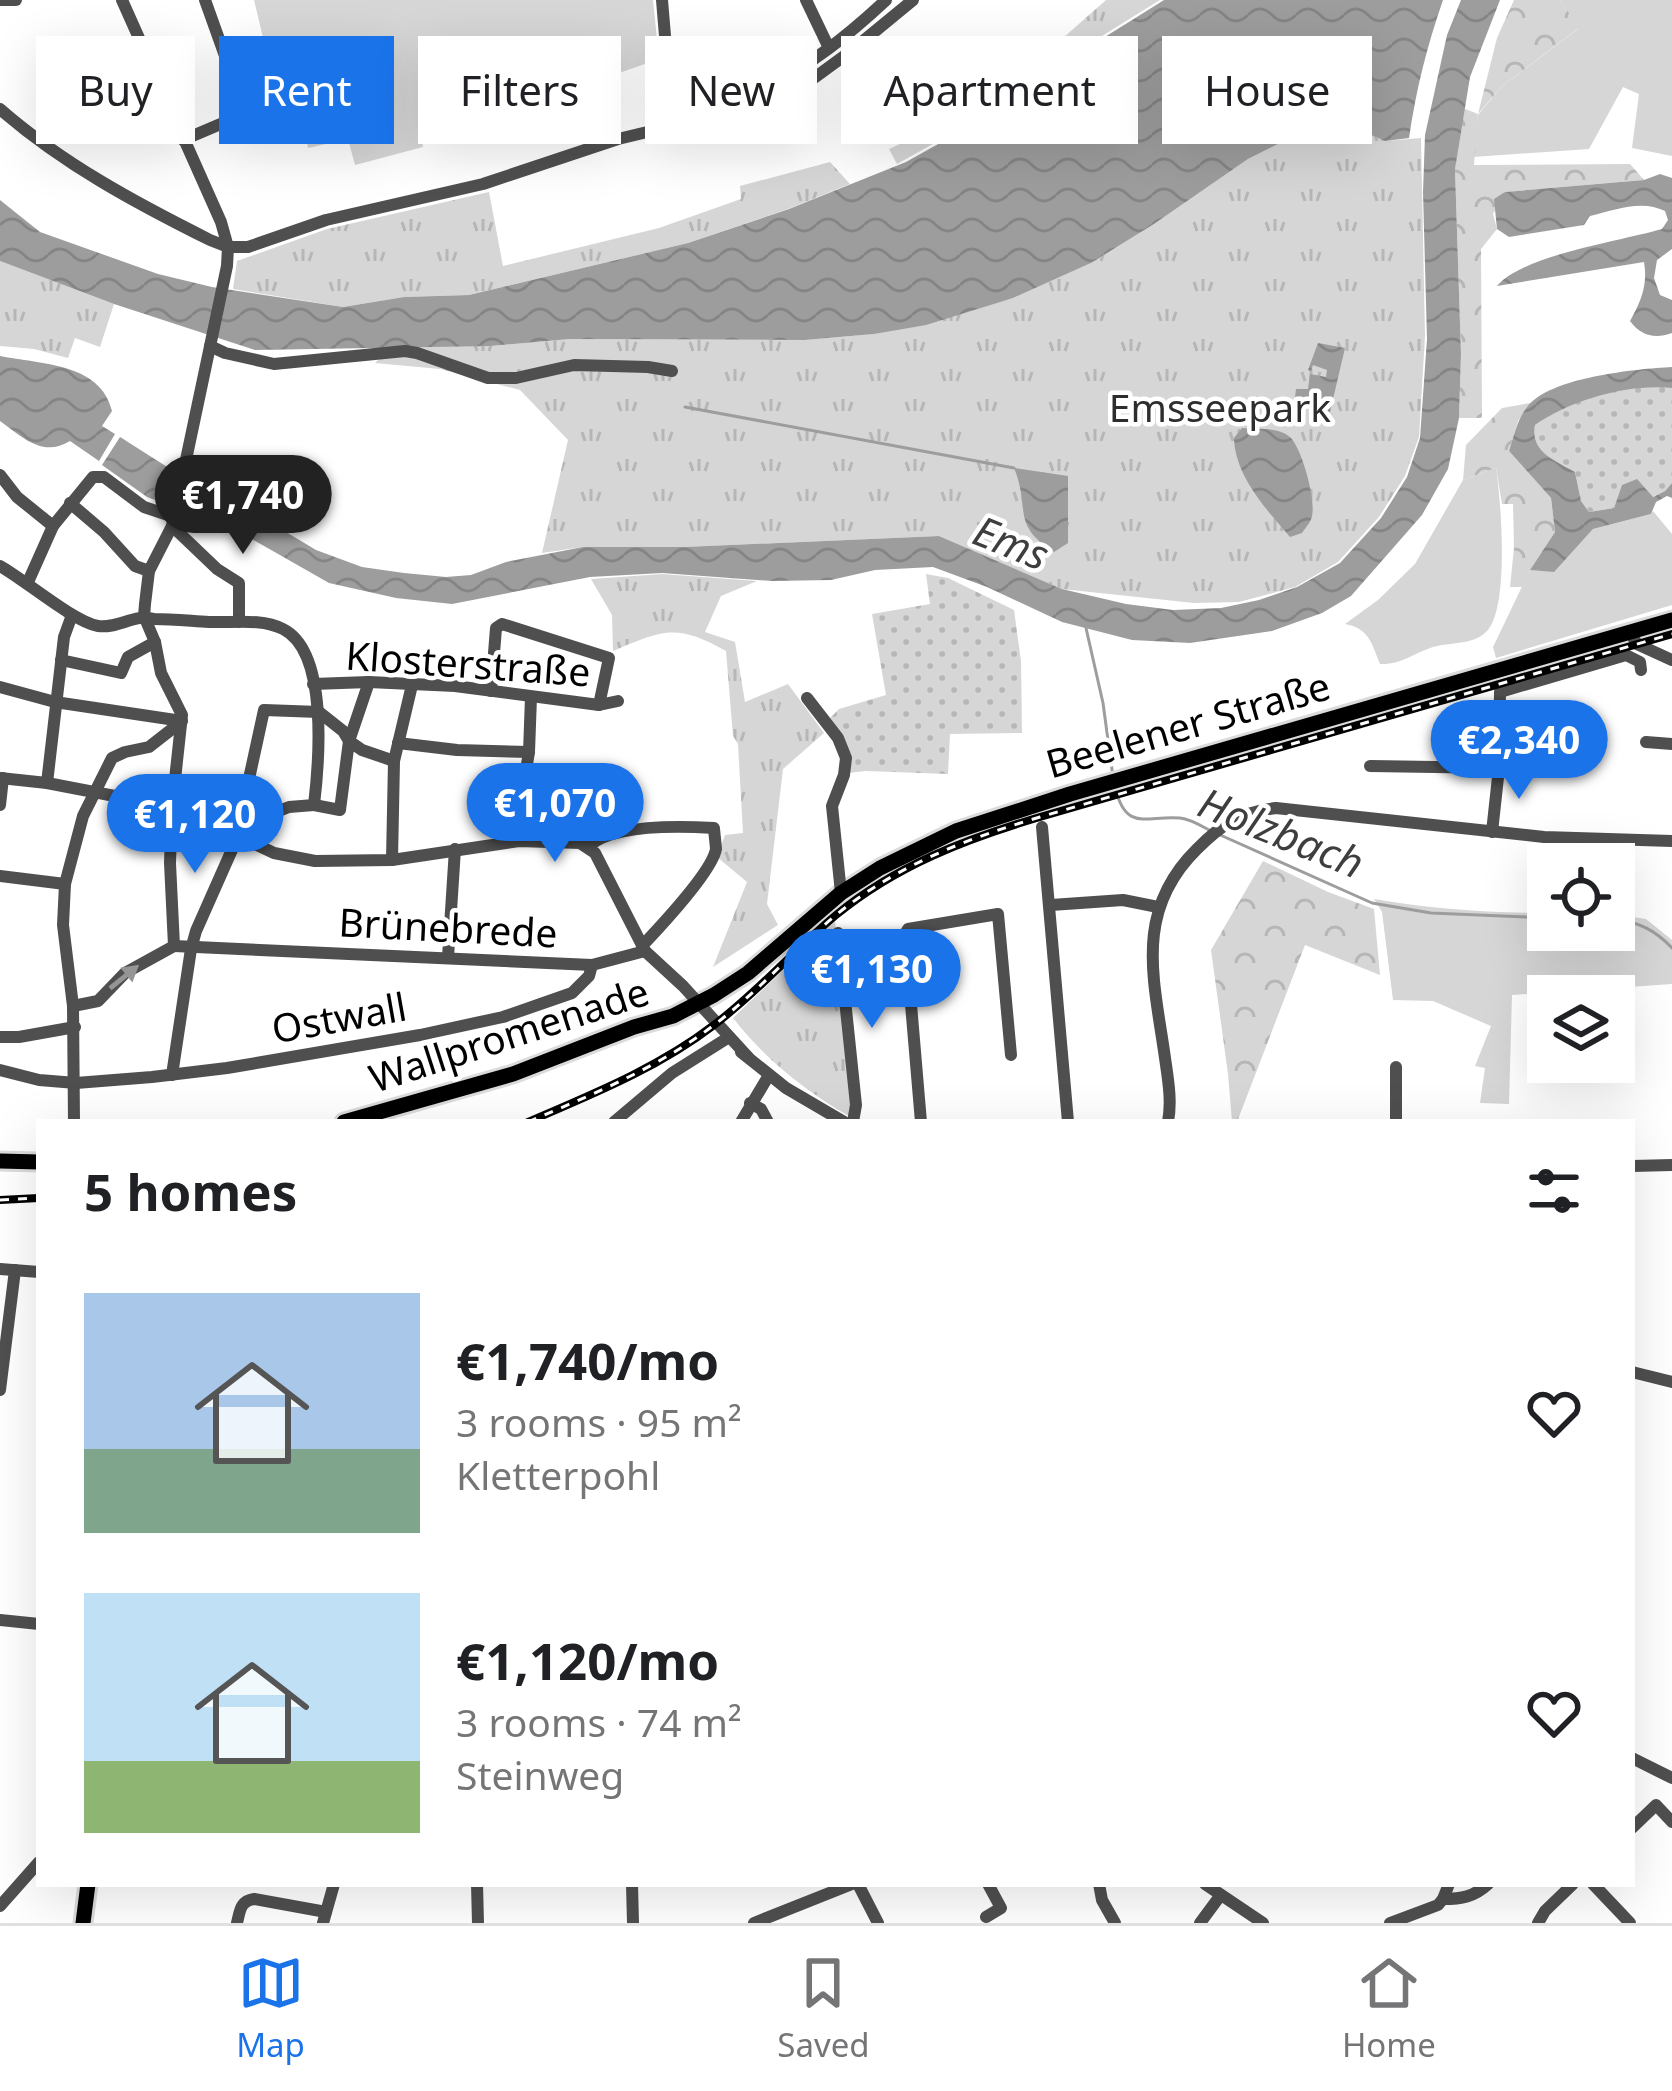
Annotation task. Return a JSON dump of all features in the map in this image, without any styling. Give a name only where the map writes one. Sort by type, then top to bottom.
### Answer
[{"type":"main road","name":"Beelener Straße","points":[[693,1001],[734,982],[842,893],[938,838],[1113,782],[1672,620]]},
{"type":"main road","name":"Wallpromenade","points":[[355,1119],[514,1074],[669,1017],[693,1001]]},
{"type":"main road","points":[[0,1161],[36,1162]]},
{"type":"main road","points":[[83,1923],[88,1887]]},
{"type":"street","points":[[0,0],[16,0]]},
{"type":"street","points":[[122,0],[138,36]]},
{"type":"street","points":[[195,135],[238,117],[244,109],[205,0]]},
{"type":"street","points":[[662,0],[665,36]]},
{"type":"street","points":[[806,0],[829,46]]},
{"type":"street","points":[[817,54],[886,0]]},
{"type":"street","points":[[817,75],[913,0]]},
{"type":"street","points":[[0,109],[96,180],[228,247],[248,247],[360,211],[483,184],[645,130]]},
{"type":"street","points":[[74,1006],[98,1001],[125,973],[174,946],[170,863],[182,721],[144,616],[149,572],[174,517],[228,247],[214,203],[186,144]]},
{"type":"street","points":[[190,230],[211,223],[214,203]]},
{"type":"street","points":[[210,341],[225,353],[274,364],[405,351],[488,379],[574,365],[672,371]]},
{"type":"street","points":[[0,475],[17,497],[53,526]]},
{"type":"street","points":[[28,582],[53,526],[88,481],[99,476],[144,506],[174,517],[217,569],[239,583],[239,622]]},
{"type":"street","points":[[70,503],[135,566],[149,572]]},
{"type":"street","points":[[0,566],[94,626],[144,616],[263,623],[284,629],[307,658],[319,712],[314,805]]},
{"type":"street","points":[[46,783],[64,637],[72,615]]},
{"type":"street","points":[[491,691],[496,628],[502,624],[609,658],[599,705]]},
{"type":"street","points":[[1630,632],[1637,644],[1672,660]]},
{"type":"street","points":[[61,660],[121,673],[128,657],[155,641]]},
{"type":"street","points":[[1492,832],[1500,692],[1626,655],[1640,662],[1641,670]]},
{"type":"street","points":[[237,827],[289,807],[340,810],[349,741],[369,682]]},
{"type":"street","name":"Klosterstraße","points":[[313,684],[455,686],[599,705],[618,701]]},
{"type":"street","points":[[392,860],[394,761],[412,685]]},
{"type":"street","points":[[0,687],[55,702],[182,721]]},
{"type":"street","points":[[519,841],[531,697]]},
{"type":"street","points":[[807,698],[838,738],[846,758],[832,806],[842,893]]},
{"type":"street","points":[[172,1075],[190,949],[235,844],[264,710],[319,712],[362,750],[394,761]]},
{"type":"street","points":[[74,1119],[74,1006],[63,925],[65,884],[83,816],[112,758],[143,750],[182,721]]},
{"type":"street","points":[[1646,742],[1672,743]]},
{"type":"street","points":[[398,743],[529,752]]},
{"type":"street","points":[[1370,766],[1499,768],[1579,751]]},
{"type":"street","points":[[0,806],[2,781],[46,783],[216,818],[274,853],[315,861],[392,860],[519,841],[580,843],[595,853],[643,949],[726,1039],[814,1107],[841,1119]]},
{"type":"street","points":[[1168,1119],[1168,1082],[1152,965],[1153,927],[1174,875],[1226,823],[1276,808],[1544,837],[1672,841]]},
{"type":"street","points":[[1042,827],[1068,1119]]},
{"type":"street","points":[[589,847],[599,837],[617,833],[714,828],[716,848],[710,862],[643,949]]},
{"type":"street","points":[[448,957],[455,850]]},
{"type":"street","points":[[0,876],[65,884]]},
{"type":"street","points":[[1051,905],[1123,900],[1158,908]]},
{"type":"street","points":[[921,1119],[908,929],[998,914],[1011,1055]]},
{"type":"street","points":[[838,932],[856,1105],[849,1119]]},
{"type":"street","name":"Brünebrede","points":[[174,946],[592,965],[643,949]]},
{"type":"street","name":"Ostwall","points":[[0,1070],[38,1081],[76,1083],[172,1075],[420,1035],[503,1017],[572,993],[589,976],[592,965]]},
{"type":"street","points":[[693,1001],[748,1057]]},
{"type":"street","points":[[0,1037],[75,1027]]},
{"type":"street","points":[[618,1119],[672,1073],[726,1039]]},
{"type":"street","points":[[1396,1067],[1396,1119]]},
{"type":"street","points":[[743,1119],[769,1075]]},
{"type":"street","points":[[751,1103],[766,1119]]},
{"type":"street","points":[[1635,1166],[1672,1165]]},
{"type":"street","points":[[0,1269],[36,1272]]},
{"type":"street","points":[[0,1390],[15,1270]]},
{"type":"street","points":[[1635,1373],[1672,1382]]},
{"type":"street","points":[[0,1620],[36,1624]]},
{"type":"street","points":[[1635,1760],[1672,1778]]},
{"type":"street","points":[[1635,1821],[1656,1805],[1672,1822]]},
{"type":"street","points":[[0,1906],[36,1865]]},
{"type":"street","points":[[237,1923],[241,1906],[254,1899],[324,1918],[333,1887]]},
{"type":"street","points":[[478,1887],[478,1923]]},
{"type":"street","points":[[632,1887],[633,1923]]},
{"type":"street","points":[[754,1923],[776,1920],[848,1887]]},
{"type":"street","points":[[857,1887],[878,1923]]},
{"type":"street","points":[[983,1921],[1001,1908],[990,1887]]},
{"type":"street","points":[[1100,1887],[1115,1923]]},
{"type":"street","points":[[1209,1887],[1263,1923]]},
{"type":"street","points":[[1390,1923],[1438,1905],[1448,1887]]},
{"type":"street","points":[[1443,1900],[1464,1898],[1485,1887]]},
{"type":"street","points":[[1538,1923],[1570,1887]]},
{"type":"street","points":[[1595,1887],[1630,1923]]},
{"type":"street","points":[[1200,1923],[1220,1896]]},
{"type":"green space","points":[[254,0],[653,0],[657,36],[645,36],[645,64],[621,72],[621,36],[418,36],[418,144],[423,147],[355,165],[349,144],[394,144],[394,36],[263,36]]},
{"type":"green space","points":[[1106,0],[1160,0],[1102,36],[1065,36]]},
{"type":"green space","points":[[1514,0],[1560,0],[1579,28],[1501,87],[1478,114],[1497,38]]},
{"type":"green space","points":[[1560,0],[1672,0],[1672,156],[1632,148],[1639,94],[1623,87],[1589,149],[1473,157],[1478,115],[1501,87],[1578,29]]},
{"type":"green space","points":[[1463,108],[1478,114],[1474,165],[1630,164],[1644,180],[1505,192],[1493,214],[1497,229],[1481,249],[1482,418],[1459,418],[1455,169]]},
{"type":"green space","name":"Emsseepark","points":[[1372,135],[1385,141],[1421,138],[1425,336],[1419,437],[1405,476],[1379,517],[1338,562],[1295,587],[1239,602],[1194,603],[1062,589],[939,536],[583,547],[542,553],[568,440],[520,390],[440,369],[375,363],[392,346],[490,346],[570,339],[805,340],[874,334],[1013,298],[1091,263],[1278,144],[1372,144]]},
{"type":"green space","points":[[900,144],[933,144],[897,164],[889,149]]},
{"type":"green space","points":[[830,162],[850,184],[688,243],[469,295],[404,297],[343,307],[233,289],[237,261],[327,229],[489,192],[503,266],[659,228],[741,199],[740,186]]},
{"type":"green space","points":[[0,261],[114,304],[100,347],[75,338],[68,358],[0,346]]},
{"type":"green space","points":[[1640,385],[1672,388],[1672,483],[1652,497],[1622,486],[1614,508],[1589,512],[1581,501],[1575,472],[1540,449],[1535,425],[1585,400]]},
{"type":"green space","points":[[1530,403],[1518,421],[1509,451],[1551,498],[1555,532],[1523,587],[1510,587],[1513,504],[1502,504],[1496,468],[1463,480],[1466,445],[1502,408]]},
{"type":"green space","points":[[1496,468],[1502,554],[1494,620],[1475,639],[1380,664],[1365,633],[1345,624],[1415,564],[1463,480]]},
{"type":"green space","points":[[1653,511],[1672,534],[1672,605],[1496,658],[1493,647],[1530,570],[1554,571],[1593,529]]},
{"type":"green space","points":[[662,574],[757,581],[721,596],[705,632],[735,642],[745,702],[788,684],[824,733],[783,769],[767,904],[778,925],[713,967],[747,882],[717,857],[725,835],[743,833],[726,651],[694,636],[670,633],[613,651],[612,615],[591,579]]},
{"type":"green space","points":[[926,574],[948,578],[1014,610],[1021,661],[1022,733],[950,734],[948,774],[848,773],[828,720],[839,709],[886,695],[872,614],[930,604]]},
{"type":"green space","points":[[1263,861],[1374,909],[1380,975],[1305,945],[1238,1119],[1232,1119],[1211,950]]},
{"type":"green space","points":[[1374,899],[1527,912],[1527,951],[1635,951],[1635,917],[1646,919],[1672,940],[1672,984],[1635,987],[1635,975],[1527,975],[1527,994],[1512,995],[1509,1104],[1480,1103],[1485,1068],[1475,1066],[1491,1026],[1433,1001],[1393,1000],[1382,912]]},
{"type":"green space","points":[[835,920],[853,1105],[849,1116],[786,1073],[733,1018]]},
{"type":"water","points":[[1164,0],[1443,0],[1409,138],[1385,141],[1372,135],[1372,36],[1162,36],[1162,144],[1278,144],[1091,263],[1013,298],[926,325],[805,340],[570,339],[490,346],[255,350],[0,261],[0,200],[40,232],[158,274],[212,287],[343,307],[404,297],[469,295],[688,243],[789,209],[906,162],[938,144],[1138,144],[1138,36],[1106,36]]},
{"type":"water","points":[[1461,0],[1500,0],[1470,77],[1455,169],[1461,354],[1459,418],[1448,469],[1422,515],[1351,596],[1322,613],[1272,631],[1190,643],[1132,640],[1062,622],[933,567],[875,570],[831,580],[662,573],[590,577],[452,604],[396,598],[329,583],[236,530],[147,497],[102,465],[120,437],[316,550],[362,567],[404,573],[471,575],[506,562],[583,547],[939,536],[1062,589],[1126,604],[1173,610],[1221,608],[1297,587],[1340,563],[1381,518],[1407,477],[1420,438],[1427,339],[1425,135],[1447,35]]},
{"type":"water","points":[[1660,174],[1672,178],[1672,249],[1657,260],[1654,278],[1660,295],[1672,300],[1672,333],[1649,335],[1630,321],[1643,293],[1644,262],[1497,286],[1528,266],[1662,229],[1668,220],[1665,211],[1656,208],[1628,207],[1590,216],[1584,225],[1509,237],[1497,229],[1494,199],[1505,192],[1644,180]]},
{"type":"water","points":[[1318,343],[1345,348],[1330,412],[1294,405],[1296,389],[1308,389],[1310,374],[1326,377],[1327,370],[1313,365],[1308,370]]},
{"type":"water","points":[[0,356],[67,368],[95,383],[112,411],[102,426],[115,434],[99,461],[70,441],[51,447],[33,443],[0,421]]},
{"type":"water","points":[[1672,367],[1672,388],[1600,395],[1535,425],[1540,449],[1575,472],[1581,501],[1589,512],[1614,508],[1622,485],[1637,479],[1653,497],[1672,483],[1672,498],[1656,502],[1651,514],[1593,529],[1554,572],[1530,570],[1555,532],[1551,498],[1509,451],[1527,407],[1554,388],[1573,382]]},
{"type":"water","points":[[1242,428],[1281,432],[1295,444],[1313,508],[1302,533],[1290,537],[1246,479],[1234,438]]},
{"type":"water","points":[[1014,468],[1068,476],[1068,543],[1054,552],[1026,524]]},
{"type":"waterway","points":[[685,407],[1014,468]]},
{"type":"waterway","name":"Holzbach","points":[[1086,628],[1113,777]]},
{"type":"waterway","name":"Holzbach","points":[[1115,787],[1131,816],[1184,819],[1209,830]]},
{"type":"waterway","name":"Holzbach","points":[[1218,834],[1372,903],[1431,913],[1527,917]]},
{"type":"waterway","name":"Holzbach","points":[[1635,924],[1672,948]]},
{"type":"railway","points":[[535,1119],[624,1079],[693,1040],[859,897],[933,856],[1040,817],[1672,634]]},
{"type":"railway","points":[[0,1200],[36,1198]]},
{"type":"water label","name":"Ems","points":[[1011,543]]}]
